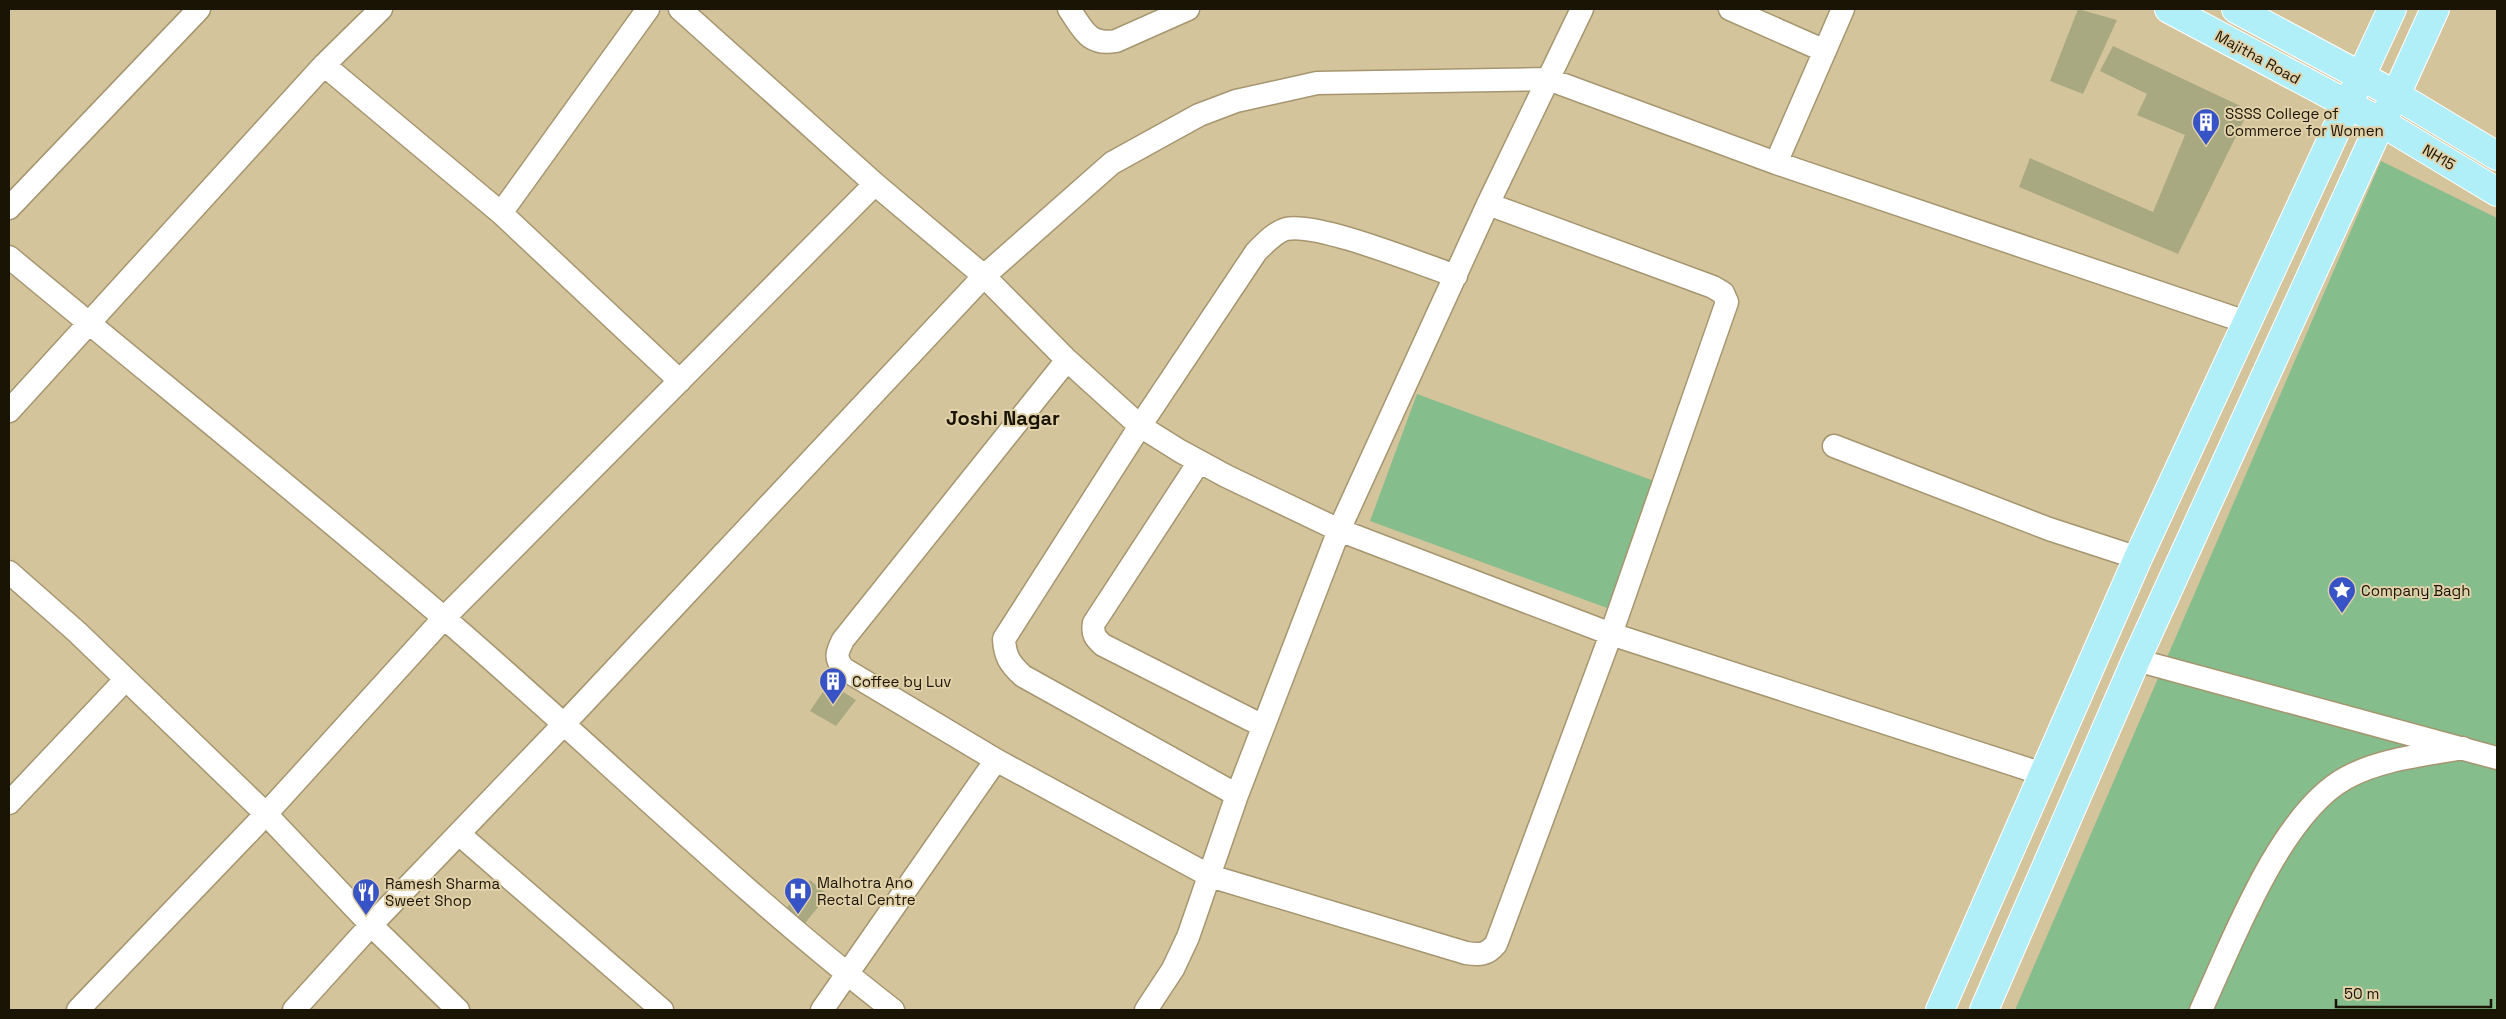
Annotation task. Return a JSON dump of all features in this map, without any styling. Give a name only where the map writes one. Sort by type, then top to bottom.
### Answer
[{"type":"main road","name":"Majitha Road","points":[[2169,9],[2347,106],[2381,122]]},
{"type":"main road","name":"Majitha Road","points":[[2236,9],[2396,95],[2497,156]]},
{"type":"main road","points":[[1940,1010],[2138,558],[2392,9]]},
{"type":"main road","points":[[1984,1010],[2136,660],[2381,122],[2396,95],[2435,9]]},
{"type":"main road","name":"NH15","points":[[2381,122],[2497,192]]},
{"type":"street","points":[[9,208],[199,9]]},
{"type":"street","points":[[9,411],[324,65],[381,9]]},
{"type":"street","points":[[501,213],[648,9]]},
{"type":"street","points":[[680,9],[875,184],[984,276],[1067,360],[1140,426],[1199,462],[1339,530],[1611,634],[2042,774]]},
{"type":"street","points":[[1069,9],[1088,35],[1096,42],[1105,43],[1116,41],[1188,9]]},
{"type":"street","points":[[1146,1010],[1176,961],[1210,876],[1237,795],[1263,726],[1339,530],[1488,204],[1582,9]]},
{"type":"street","points":[[1730,9],[1825,51]]},
{"type":"street","points":[[1776,163],[1843,9]]},
{"type":"street","points":[[324,65],[501,213],[680,381]]},
{"type":"street","points":[[294,1010],[371,925],[563,724],[984,276],[1112,163],[1200,115],[1236,101],[1318,83],[1548,79],[1776,163],[2246,322]]},
{"type":"street","points":[[78,1010],[266,814],[444,618],[875,184]]},
{"type":"street","points":[[1067,360],[843,640],[837,652],[838,662],[844,669],[996,760],[1210,876],[1466,953],[1484,954],[1491,951],[1496,944],[1611,634],[1725,311],[1726,297],[1713,287],[1488,204]]},
{"type":"street","points":[[1237,795],[1023,676],[1010,664],[1004,654],[1004,639],[1140,426],[1256,252],[1284,229],[1316,229],[1456,276]]},
{"type":"street","points":[[9,257],[444,618],[847,975],[892,1010]]},
{"type":"street","points":[[1834,446],[2049,528],[2138,558]]},
{"type":"street","points":[[1199,462],[1094,623],[1092,632],[1103,646],[1263,726]]},
{"type":"street","points":[[9,572],[126,679],[266,814],[371,925],[458,1010]]},
{"type":"street","points":[[2136,660],[2497,758]]},
{"type":"street","points":[[9,803],[126,679]]},
{"type":"street","points":[[2201,1010],[2254,895],[2295,824],[2319,796],[2346,778],[2379,766],[2463,748]]},
{"type":"street","points":[[822,1010],[996,760]]},
{"type":"street","points":[[459,834],[662,1010]]},
{"type":"green space","name":"Company Bagh","points":[[2381,161],[2497,218],[2497,1010],[2015,1010]]},
{"type":"green space","points":[[1417,394],[1657,482],[1610,609],[1370,521]]},
{"type":"building","points":[[2078,9],[2117,20],[2083,94],[2050,81]]},
{"type":"building","name":"SSSS College of Commerce for Women","points":[[2113,46],[2249,110],[2178,254],[2019,187],[2030,158],[2153,212],[2185,135],[2137,115],[2147,94],[2100,71]]},
{"type":"building","name":"Coffee by Luv","points":[[829,683],[856,700],[836,726],[810,711]]},
{"type":"building","points":[[810,880],[828,895],[792,939],[773,924]]},
{"type":"place","name":"SSSS College of Commerce for Women","points":[[2206,146]]},
{"type":"place","name":"Company Bagh","points":[[2342,614]]},
{"type":"place","name":"Coffee by Luv","points":[[833,705]]},
{"type":"place","name":"Malhotra Ano Rectal Centre","points":[[798,915]]},
{"type":"place","name":"Ramesh Sharma Sweet Shop","points":[[366,916]]},
{"type":"district","name":"Joshi Nagar","points":[[1003,418]]}]
